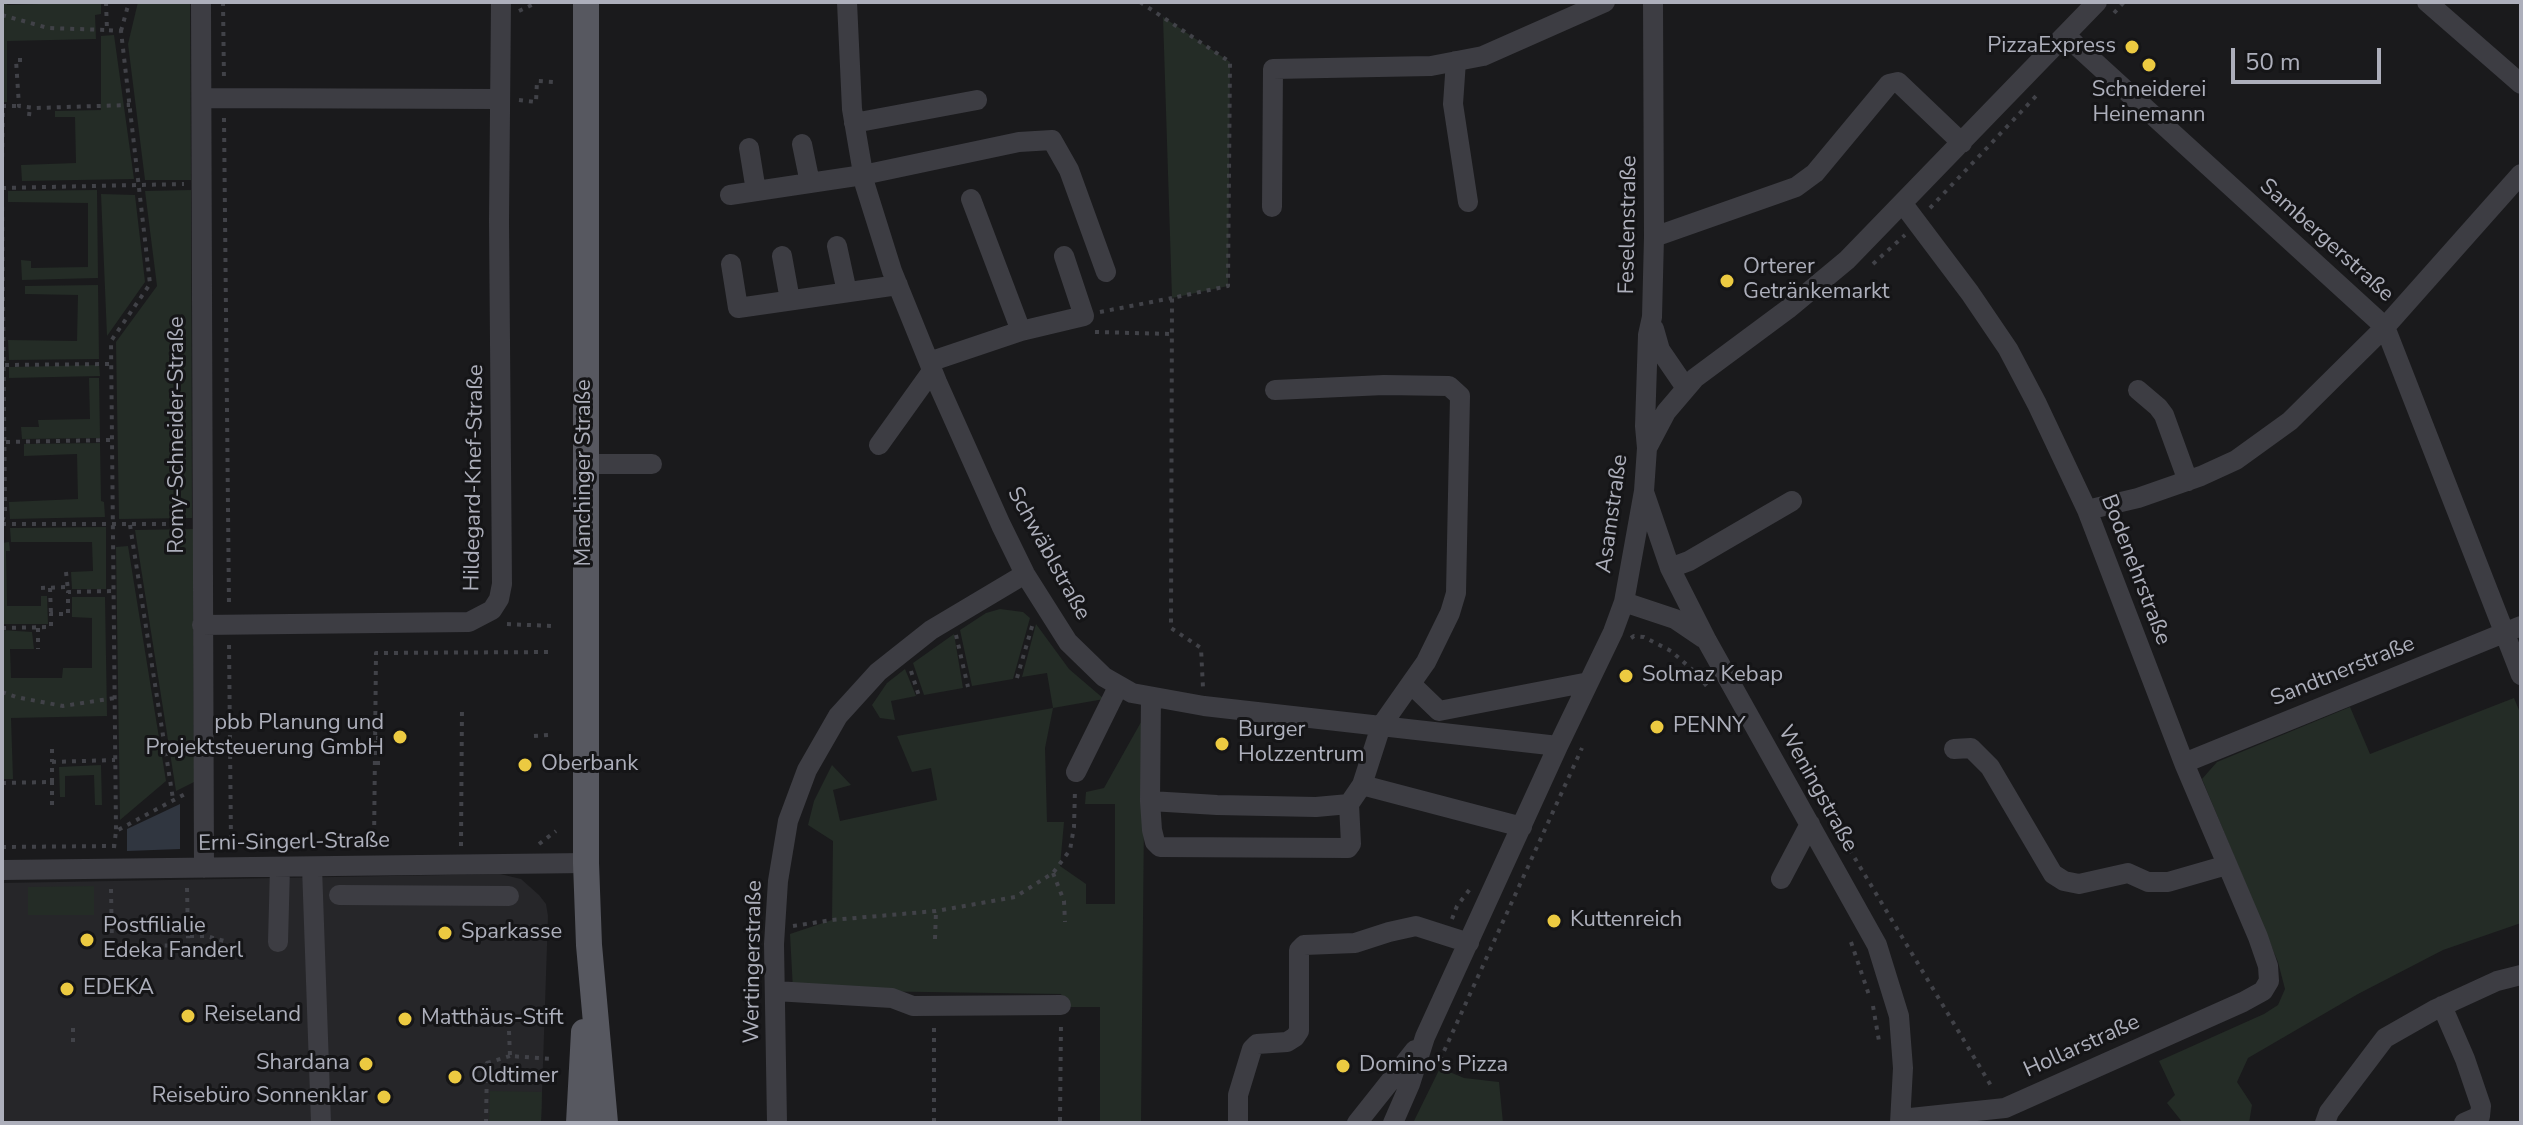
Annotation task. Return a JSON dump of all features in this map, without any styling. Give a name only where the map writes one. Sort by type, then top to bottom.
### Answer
[{"type":"main road","name":"Manchinger Straße","points":[[586,2],[586,863],[589,945],[605,1123]]},
{"type":"main road","name":"Manchinger Straße","points":[[579,1123],[589,945]]},
{"type":"street","name":"Romy-Schneider-Straße","points":[[195,868],[202,625],[201,2]]},
{"type":"street","name":"Hildegard-Knef-Straße","points":[[202,625],[469,622],[492,610],[499,599],[502,584],[501,2]]},
{"type":"street","name":"Schwäblstraße","points":[[847,2],[854,123],[863,175],[898,285],[1025,574],[1068,642],[1104,677],[1132,693],[1204,706],[1558,746]]},
{"type":"street","points":[[1272,207],[1273,69],[1431,66],[1483,56],[1605,2]]},
{"type":"street","name":"Feselenstraße","points":[[1647,448],[1648,335],[1652,317],[1654,237],[1653,2]]},
{"type":"street","points":[[2428,3],[2521,84]]},
{"type":"street","name":"Asamstraße","points":[[1393,1123],[1425,1037],[1609,641],[1624,602],[1644,491],[1647,448],[1666,412],[1695,378],[1788,309],[1847,260],[2065,35],[2103,10]]},
{"type":"street","name":"Sambergerstraße","points":[[2065,35],[2385,327],[2513,629],[2521,675]]},
{"type":"street","points":[[1456,61],[1453,104],[1468,202]]},
{"type":"street","points":[[1654,237],[1796,187],[1809,179],[1889,84],[1898,82],[1962,143]]},
{"type":"street","points":[[202,98],[500,99]]},
{"type":"street","points":[[854,123],[977,100]]},
{"type":"street","points":[[730,195],[863,175],[1019,142],[1052,140],[1069,170],[1106,272]]},
{"type":"street","points":[[802,144],[810,183]]},
{"type":"street","points":[[749,148],[756,191]]},
{"type":"street","points":[[2087,510],[2138,498],[2236,460],[2290,421],[2385,327],[2521,174]]},
{"type":"street","points":[[971,199],[1021,331]]},
{"type":"street","name":"Bodenehrstraße","points":[[1903,204],[2008,349],[2087,510],[2184,763],[2268,966],[2269,981]]},
{"type":"street","points":[[837,246],[847,292]]},
{"type":"street","points":[[782,256],[790,300]]},
{"type":"street","points":[[879,445],[931,366],[1021,331],[1084,316],[1064,256]]},
{"type":"street","points":[[731,264],[738,308],[898,285]]},
{"type":"street","points":[[1652,317],[1660,350],[1686,388]]},
{"type":"street","points":[[1151,697],[1150,801],[1152,830],[1160,847],[1348,848],[1351,844],[1349,804],[1362,785],[1381,726],[1438,639],[1456,593],[1460,396],[1449,386],[1384,385],[1275,390]]},
{"type":"street","points":[[2138,390],[2164,415],[2188,481]]},
{"type":"street","points":[[585,464],[652,464]]},
{"type":"street","name":"Weningstraße","points":[[1644,491],[1670,568],[1707,641],[1877,945],[1899,1016],[1903,1068],[1900,1121]]},
{"type":"street","points":[[1670,568],[1689,561],[1792,501]]},
{"type":"street","name":"Wertingerstraße","points":[[777,1123],[775,928],[778,881],[788,821],[807,770],[838,716],[878,672],[931,630],[1025,574]]},
{"type":"street","points":[[1624,602],[1675,619],[1707,641]]},
{"type":"street","name":"Sandtnerstraße","points":[[2184,763],[2513,629]]},
{"type":"street","points":[[1411,684],[1439,711],[1589,682]]},
{"type":"street","points":[[1076,772],[1118,687]]},
{"type":"street","points":[[1954,749],[1971,748],[1990,767],[2053,874],[2064,881],[2079,884],[2128,873],[2148,882],[2168,882],[2227,865]]},
{"type":"street","points":[[1362,785],[1522,827]]},
{"type":"street","points":[[1150,801],[1316,807],[1349,804]]},
{"type":"street","points":[[1781,879],[1810,824]]},
{"type":"street","name":"Erni-Singerl-Straße","points":[[2,870],[586,863]]},
{"type":"street","points":[[278,942],[280,867]]},
{"type":"street","points":[[312,867],[321,1123]]},
{"type":"street","points":[[339,895],[509,896]]},
{"type":"street","points":[[1238,1123],[1238,1095],[1252,1049],[1257,1044],[1287,1042],[1299,1031],[1299,950],[1304,945],[1355,943],[1416,926],[1469,943]]},
{"type":"street","points":[[2325,1123],[2329,1112],[2385,1038],[2442,1006],[2497,981],[2521,975]]},
{"type":"street","name":"Hollarstraße","points":[[1900,1121],[2006,1115],[2243,1002],[2263,991],[2269,981]]},
{"type":"street","points":[[775,991],[892,998],[913,1006],[1061,1005]]},
{"type":"street","points":[[2442,1006],[2481,1106],[2480,1116],[2464,1123]]},
{"type":"street","name":"Asamstraße","points":[[1357,1123],[1425,1037]]},
{"type":"path","points":[[106,2],[107,30]]},
{"type":"path","points":[[116,831],[111,341],[150,284],[121,31],[129,2]]},
{"type":"path","points":[[114,954],[112,947],[188,945],[195,868],[231,842],[223,2]]},
{"type":"path","points":[[1084,316],[1228,286],[1230,62],[1140,2]]},
{"type":"path","points":[[2103,10],[2124,2]]},
{"type":"path","points":[[2,15],[48,28],[121,31]]},
{"type":"path","points":[[19,106],[16,60],[22,60]]},
{"type":"path","points":[[500,99],[536,102],[537,81],[554,82]]},
{"type":"path","points":[[1869,268],[2040,92]]},
{"type":"path","points":[[2,167],[3,106],[130,105]]},
{"type":"path","points":[[29,116],[30,107]]},
{"type":"path","points":[[202,184],[2,187],[5,442],[5,513],[2,523],[202,523]]},
{"type":"path","points":[[1172,298],[1171,628],[1201,648],[1204,706]]},
{"type":"path","points":[[3,365],[111,364]]},
{"type":"path","points":[[5,442],[112,440]]},
{"type":"path","points":[[130,525],[173,799]]},
{"type":"path","points":[[51,614],[68,614],[66,572]]},
{"type":"path","points":[[41,588],[113,591]]},
{"type":"path","points":[[2,628],[51,627],[50,588]]},
{"type":"path","points":[[1017,678],[1035,617],[1047,609]]},
{"type":"path","points":[[952,617],[968,687]]},
{"type":"path","points":[[469,622],[551,626]]},
{"type":"path","points":[[38,628],[38,649]]},
{"type":"path","points":[[1628,640],[1634,636],[1644,637],[1671,651],[1695,672],[1711,693]]},
{"type":"path","points":[[374,852],[376,653],[552,652]]},
{"type":"path","points":[[2,692],[63,706],[115,698]]},
{"type":"path","points":[[461,865],[462,707]]},
{"type":"path","points":[[534,736],[549,735]]},
{"type":"path","points":[[1436,1069],[1587,735]]},
{"type":"path","points":[[376,738],[386,738]]},
{"type":"path","points":[[52,749],[52,805]]},
{"type":"path","points":[[52,762],[116,760]]},
{"type":"path","points":[[376,763],[386,763]]},
{"type":"path","points":[[775,928],[936,911],[1015,897],[1053,873],[1070,850],[1076,772]]},
{"type":"path","points":[[2,783],[52,782]]},
{"type":"path","points":[[1827,811],[2006,1115]]},
{"type":"path","points":[[529,849],[556,831]]},
{"type":"path","points":[[2,847],[114,846]]},
{"type":"path","points":[[1053,873],[1064,901],[1065,922]]},
{"type":"path","points":[[1446,935],[1457,906],[1475,882]]},
{"type":"path","points":[[935,939],[936,911]]},
{"type":"path","points":[[1848,935],[1873,1007],[1880,1046]]},
{"type":"path","points":[[188,936],[206,936],[228,942]]},
{"type":"path","points":[[934,1005],[934,1122]]},
{"type":"path","points":[[1060,1121],[1061,1005]]},
{"type":"path","points":[[73,1024],[73,1042]]},
{"type":"path","points":[[509,1031],[510,1056]]},
{"type":"path","points":[[486,1123],[487,1063],[510,1056],[552,1059]]},
{"type":"shaded area","points":[[2,2],[7,5],[101,2],[101,14],[95,15],[96,39],[7,41],[7,102],[2,102]]},
{"type":"shaded area","points":[[138,2],[190,2],[191,180],[145,180],[128,44]]},
{"type":"shaded area","points":[[1163,17],[1230,62],[1228,286],[1172,298]]},
{"type":"shaded area","points":[[114,35],[134,179],[22,181],[21,165],[76,163],[75,117],[55,117],[55,111],[101,110],[101,36]]},
{"type":"shaded area","points":[[97,190],[98,278],[22,280],[21,260],[31,261],[31,268],[88,267],[88,203],[8,202],[8,191]]},
{"type":"shaded area","points":[[191,190],[192,518],[119,519],[116,342],[157,286],[145,191]]},
{"type":"shaded area","points":[[101,194],[135,195],[145,282],[107,336]]},
{"type":"shaded area","points":[[98,285],[99,359],[9,360],[8,340],[77,341],[78,295],[25,294],[25,286]]},
{"type":"shaded area","points":[[99,365],[100,376],[9,378],[9,367]]},
{"type":"shaded area","points":[[89,378],[99,378],[100,438],[22,439],[21,427],[39,427],[38,420],[90,419]]},
{"type":"shaded area","points":[[100,443],[101,501],[104,502],[105,517],[10,519],[9,502],[78,499],[77,454],[24,456],[24,444]]},
{"type":"shaded area","points":[[106,527],[106,589],[72,589],[71,572],[93,571],[92,542],[11,542],[10,528]]},
{"type":"shaded area","points":[[193,529],[194,782],[176,791],[135,530]]},
{"type":"shaded area","points":[[9,542],[10,551],[6,551],[7,606],[41,606],[41,596],[47,596],[48,624],[3,624],[2,543]]},
{"type":"shaded area","points":[[128,546],[166,781],[120,820],[116,547]]},
{"type":"shaded area","points":[[72,597],[105,597],[107,716],[11,718],[13,779],[2,779],[2,630],[32,632],[34,649],[10,649],[11,678],[62,678],[63,668],[92,668],[92,618],[72,617]]},
{"type":"shaded area","points":[[1000,609],[1023,612],[1030,618],[1013,679],[972,686],[960,630],[986,613]]},
{"type":"shaded area","points":[[1036,624],[1069,669],[1104,699],[1053,708],[1047,673],[1022,677]]},
{"type":"shaded area","points":[[954,634],[963,688],[924,695],[913,663]]},
{"type":"shaded area","points":[[905,669],[916,696],[891,701],[895,720],[880,718],[872,705],[887,683]]},
{"type":"shaded area","points":[[2514,698],[2521,715],[2521,923],[2443,950],[2358,994],[2248,1058],[2237,1082],[2252,1105],[2249,1123],[2183,1123],[2167,1103],[2175,1095],[2159,1061],[2264,1014],[2278,1005],[2285,989],[2278,962],[2202,779],[2217,762],[2350,707],[2370,754]]},
{"type":"shaded area","points":[[1053,708],[1045,748],[1047,822],[1064,822],[1060,866],[1086,884],[1086,904],[1115,904],[1115,804],[1085,804],[1086,792],[1104,788],[1145,715],[1141,1123],[1100,1122],[1100,1007],[1067,1007],[1061,994],[793,990],[790,934],[832,920],[833,841],[808,825],[814,801],[832,765],[851,785],[833,790],[840,821],[937,800],[931,768],[912,772],[897,736]]},
{"type":"shaded area","points":[[101,765],[102,805],[95,805],[94,775],[65,776],[65,797],[60,797],[59,767]]},
{"type":"shaded area","points":[[180,804],[180,849],[127,851],[127,829]]},
{"type":"shaded area","points":[[500,874],[521,879],[546,904],[548,916],[541,1123],[2,1123],[2,883]]},
{"type":"shaded area","points":[[94,886],[94,915],[28,915],[28,887]]},
{"type":"shaded area","points":[[1440,1068],[1464,1078],[1499,1082],[1503,1123],[1413,1123]]},
{"type":"shaded area","points":[[490,1091],[542,1092],[541,1123],[489,1123]]},
{"type":"place","name":"PizzaExpress","points":[[2132,47]]},
{"type":"place","name":"Schneiderei Heinemann","points":[[2149,65]]},
{"type":"place","name":"Orterer Getränkemarkt","points":[[1727,281]]},
{"type":"place","name":"Solmaz Kebap","points":[[1626,676]]},
{"type":"place","name":"PENNY","points":[[1657,727]]},
{"type":"place","name":"pbb Planung und Projektsteuerung GmbH","points":[[400,737]]},
{"type":"place","name":"Burger Holzzentrum","points":[[1222,744]]},
{"type":"place","name":"Oberbank","points":[[525,765]]},
{"type":"place","name":"Kuttenreich","points":[[1554,921]]},
{"type":"place","name":"Sparkasse","points":[[445,933]]},
{"type":"place","name":"Postfilialie Edeka Fanderl","points":[[87,940]]},
{"type":"place","name":"EDEKA","points":[[67,989]]},
{"type":"place","name":"Reiseland","points":[[188,1016]]},
{"type":"place","name":"Matthäus-Stift","points":[[405,1019]]},
{"type":"place","name":"Shardana","points":[[366,1064]]},
{"type":"place","name":"Domino's Pizza","points":[[1343,1066]]},
{"type":"place","name":"Oldtimer","points":[[455,1077]]},
{"type":"place","name":"Reisebüro Sonnenklar","points":[[384,1097]]}]
